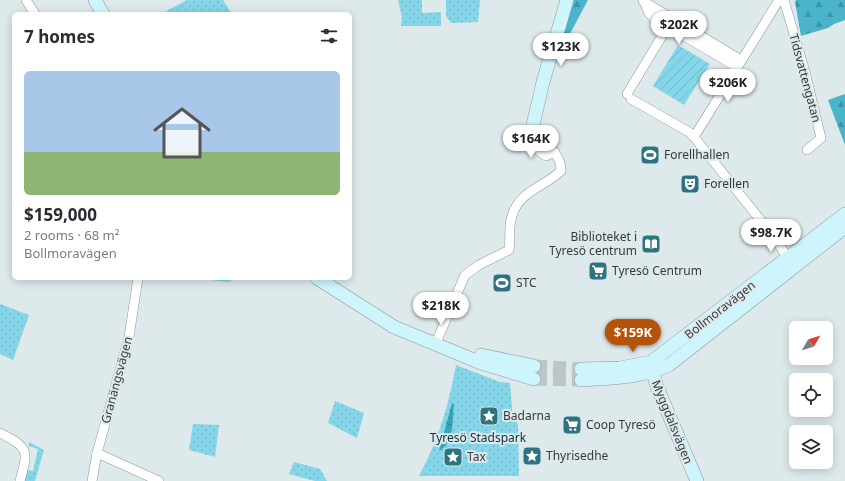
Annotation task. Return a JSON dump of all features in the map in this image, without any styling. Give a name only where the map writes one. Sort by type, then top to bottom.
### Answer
[{"type":"street","points":[[26,0],[34,12]]},
{"type":"street","points":[[96,0],[102,12]]},
{"type":"street","points":[[437,342],[465,275],[479,265],[509,250],[511,216],[516,205],[524,195],[560,171],[561,162],[555,152],[534,133],[543,82],[566,0]]},
{"type":"street","points":[[694,137],[779,0]]},
{"type":"street","name":"Tidsvattengatan","points":[[784,0],[805,72],[821,138],[806,150]]},
{"type":"street","points":[[643,1],[739,64]]},
{"type":"street","points":[[643,1],[649,13],[656,19],[739,64]]},
{"type":"street","points":[[668,26],[629,96],[689,132],[694,137],[774,238],[791,262]]},
{"type":"street","name":"Bollmoravägen","points":[[581,374],[629,377],[652,367],[669,365],[791,262],[845,214]]},
{"type":"street","name":"Bollmoravägen","points":[[791,262],[845,227]]},
{"type":"street","name":"Granängsvägen","points":[[92,481],[97,453],[129,337],[138,280]]},
{"type":"street","points":[[321,280],[370,312],[504,371],[534,379]]},
{"type":"street","points":[[437,342],[484,356],[534,366]]},
{"type":"street","name":"Myggdalsvägen","points":[[652,367],[668,414],[696,481]]},
{"type":"street","points":[[0,433],[20,444],[25,450],[27,456],[20,481]]},
{"type":"street","points":[[97,453],[159,481]]},
{"type":"green space","points":[[187,0],[223,0],[231,12],[165,12]]},
{"type":"green space","points":[[398,0],[422,0],[422,13],[441,12],[441,26],[401,26],[402,18]]},
{"type":"green space","points":[[446,0],[480,0],[478,22],[451,23],[446,16]]},
{"type":"green space","points":[[570,0],[588,0],[565,43],[562,37]]},
{"type":"green space","points":[[796,0],[845,0],[845,20],[828,28],[801,36],[795,2]]},
{"type":"green space","points":[[678,45],[710,64],[684,105],[653,86]]},
{"type":"green space","points":[[845,94],[845,145],[828,100]]},
{"type":"green space","points":[[210,280],[232,280],[229,282]]},
{"type":"green space","points":[[0,304],[29,315],[13,360],[0,354]]},
{"type":"green space","name":"Tyresö Stadspark","points":[[456,365],[500,382],[510,383],[513,421],[517,422],[518,425],[519,476],[419,476],[432,449],[442,422],[450,395]]},
{"type":"green space","points":[[335,401],[364,413],[357,438],[328,423]]},
{"type":"green space","points":[[193,424],[219,425],[215,457],[189,450]]},
{"type":"green space","points":[[29,442],[44,450],[35,481],[24,481],[27,470],[33,471],[38,449],[29,446]]},
{"type":"green space","points":[[294,462],[320,469],[327,481],[315,481],[289,474]]},
{"type":"water","points":[[452,403],[454,404],[452,430],[448,442],[439,451]]},
{"type":"tunnel","points":[[534,366],[581,369]]},
{"type":"tunnel","points":[[534,379],[581,380]]},
{"type":"place","name":"Forellhallen","points":[[650,155]]},
{"type":"place","name":"Forellen","points":[[690,184]]},
{"type":"place","name":"Biblioteket i Tyresö centrum","points":[[651,244]]},
{"type":"place","name":"Tyresö Centrum","points":[[598,271]]},
{"type":"place","name":"STC","points":[[502,283]]},
{"type":"place","name":"Badarna","points":[[489,416]]},
{"type":"place","name":"Coop Tyresö","points":[[572,425]]},
{"type":"place","name":"Thyrisedhe","points":[[532,456]]},
{"type":"place","name":"Tax","points":[[453,457]]}]
